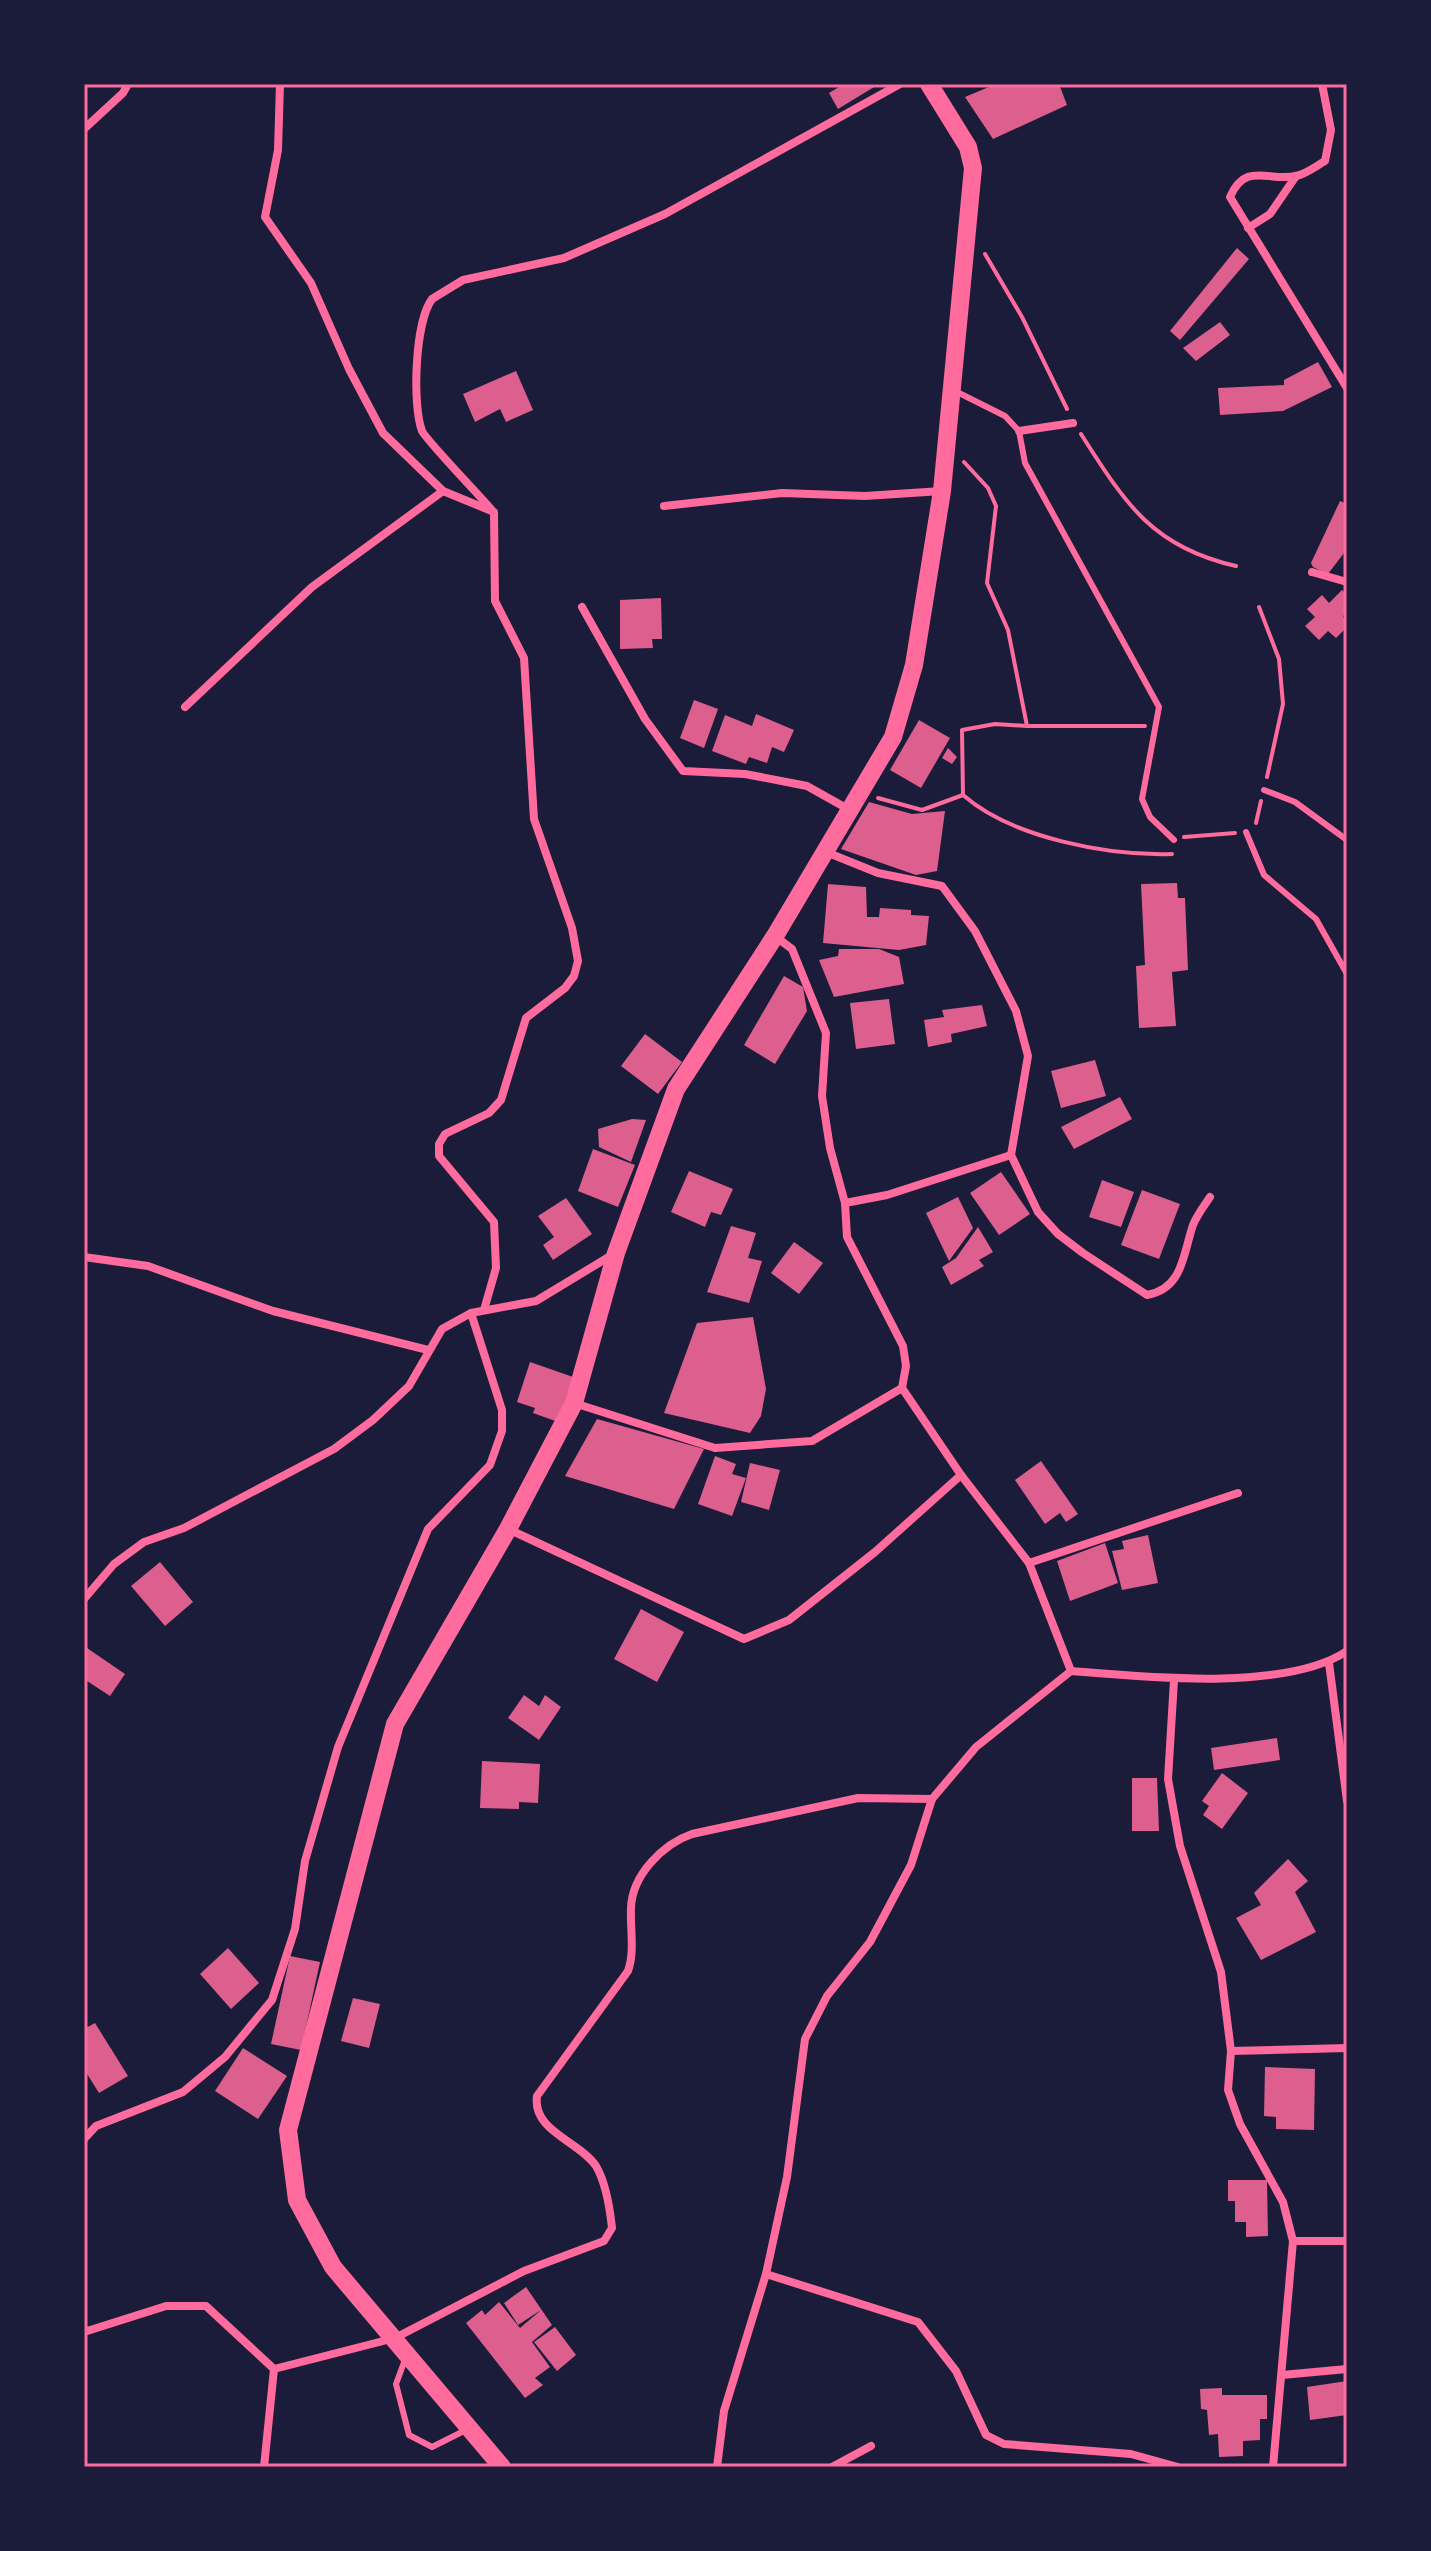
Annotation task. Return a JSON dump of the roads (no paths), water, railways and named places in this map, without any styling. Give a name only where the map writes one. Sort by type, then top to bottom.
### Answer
[{"type":"main road","points":[[502,2467],[333,2267],[297,2200],[288,2130],[395,1724],[508,1529],[574,1403],[616,1253],[676,1089],[775,936],[893,737],[914,665],[942,491],[952,412],[973,168],[968,147],[929,84]]},
{"type":"street","points":[[84,129],[123,93],[128,84]]},
{"type":"street","points":[[280,84],[278,150],[265,217],[311,283],[349,369],[383,433],[443,491],[494,512]]},
{"type":"street","points":[[484,1310],[496,1268],[494,1222],[439,1156],[439,1144],[445,1134],[489,1113],[501,1100],[526,1018],[565,988],[574,976],[578,961],[572,928],[534,819],[524,658],[495,601],[494,512],[422,433],[417,392],[419,334],[432,299],[463,280],[564,258],[665,214],[900,84]]},
{"type":"street","points":[[1248,228],[1270,214],[1296,176],[1325,161],[1331,130],[1322,84]]},
{"type":"street","points":[[1296,176],[1252,175],[1235,185],[1230,197],[1347,388]]},
{"type":"street","points":[[1019,431],[1073,423]]},
{"type":"street","points":[[185,707],[312,587],[443,491]]},
{"type":"street","points":[[664,506],[782,493],[865,496],[942,491]]},
{"type":"street","points":[[1312,572],[1347,582]]},
{"type":"street","points":[[582,607],[645,719],[683,771],[745,774],[807,786],[849,810]]},
{"type":"street","points":[[826,852],[878,873],[942,886],[975,931],[1016,1011],[1028,1056],[1011,1155],[1038,1212],[1058,1234],[1147,1295],[1160,1293],[1171,1285],[1184,1263],[1194,1223],[1210,1197]]},
{"type":"street","points":[[775,936],[792,949],[826,1033],[822,1096],[830,1148],[845,1203],[847,1237],[903,1346],[906,1366],[902,1388],[961,1475],[1029,1563],[1071,1671]]},
{"type":"street","points":[[845,1203],[887,1195],[1011,1155]]},
{"type":"street","points":[[84,1599],[114,1564],[144,1542],[184,1528],[334,1449],[409,1386],[442,1329],[471,1313],[536,1301],[616,1253]]},
{"type":"street","points":[[84,1257],[148,1266],[273,1311],[428,1350]]},
{"type":"street","points":[[84,2139],[96,2126],[183,2092],[225,2057],[272,2000],[295,1929],[305,1861],[338,1747],[428,1529],[490,1465],[502,1431],[502,1410],[471,1313]]},
{"type":"street","points":[[574,1403],[715,1448],[812,1441],[902,1388]]},
{"type":"street","points":[[508,1529],[744,1639],[789,1620],[875,1552],[961,1475]]},
{"type":"street","points":[[1029,1563],[1238,1493]]},
{"type":"street","points":[[717,2467],[724,2411],[766,2274],[787,2177],[805,2039],[827,1996],[870,1942],[911,1865],[932,1799],[976,1747],[1071,1671],[1174,1680],[1303,1671],[1329,1663],[1347,1651]]},
{"type":"street","points":[[1329,1663],[1347,1801]]},
{"type":"street","points":[[1174,1680],[1168,1779],[1180,1846],[1221,1972],[1231,2051],[1228,2090],[1240,2124],[1283,2202],[1293,2241],[1282,2375],[1269,2466]]},
{"type":"street","points":[[274,2369],[402,2345],[524,2271],[604,2241],[610,2234],[611,2222],[598,2169],[585,2154],[542,2120],[536,2105],[537,2096],[628,1971],[634,1891],[660,1853],[692,1834],[858,1798],[932,1799]]},
{"type":"street","points":[[1231,2051],[1347,2048]]},
{"type":"street","points":[[1293,2241],[1347,2241]]},
{"type":"street","points":[[766,2274],[918,2322],[956,2371],[986,2435],[1004,2444],[1131,2454],[1178,2467]]},
{"type":"street","points":[[84,2332],[166,2306],[206,2306],[274,2369]]},
{"type":"street","points":[[264,2467],[274,2369]]},
{"type":"street","points":[[1282,2375],[1347,2369]]},
{"type":"street","points":[[832,2467],[871,2446]]},
{"type":"lane","points":[[953,390],[1005,416],[1019,431],[1025,463],[1159,707],[1142,799],[1150,817],[1174,840]]},
{"type":"lane","points":[[1264,790],[1295,802],[1347,840]]},
{"type":"lane","points":[[1246,832],[1264,875],[1316,919],[1347,974]]},
{"type":"lane","points":[[402,2345],[396,2384],[409,2435],[432,2447],[470,2428]]}]
